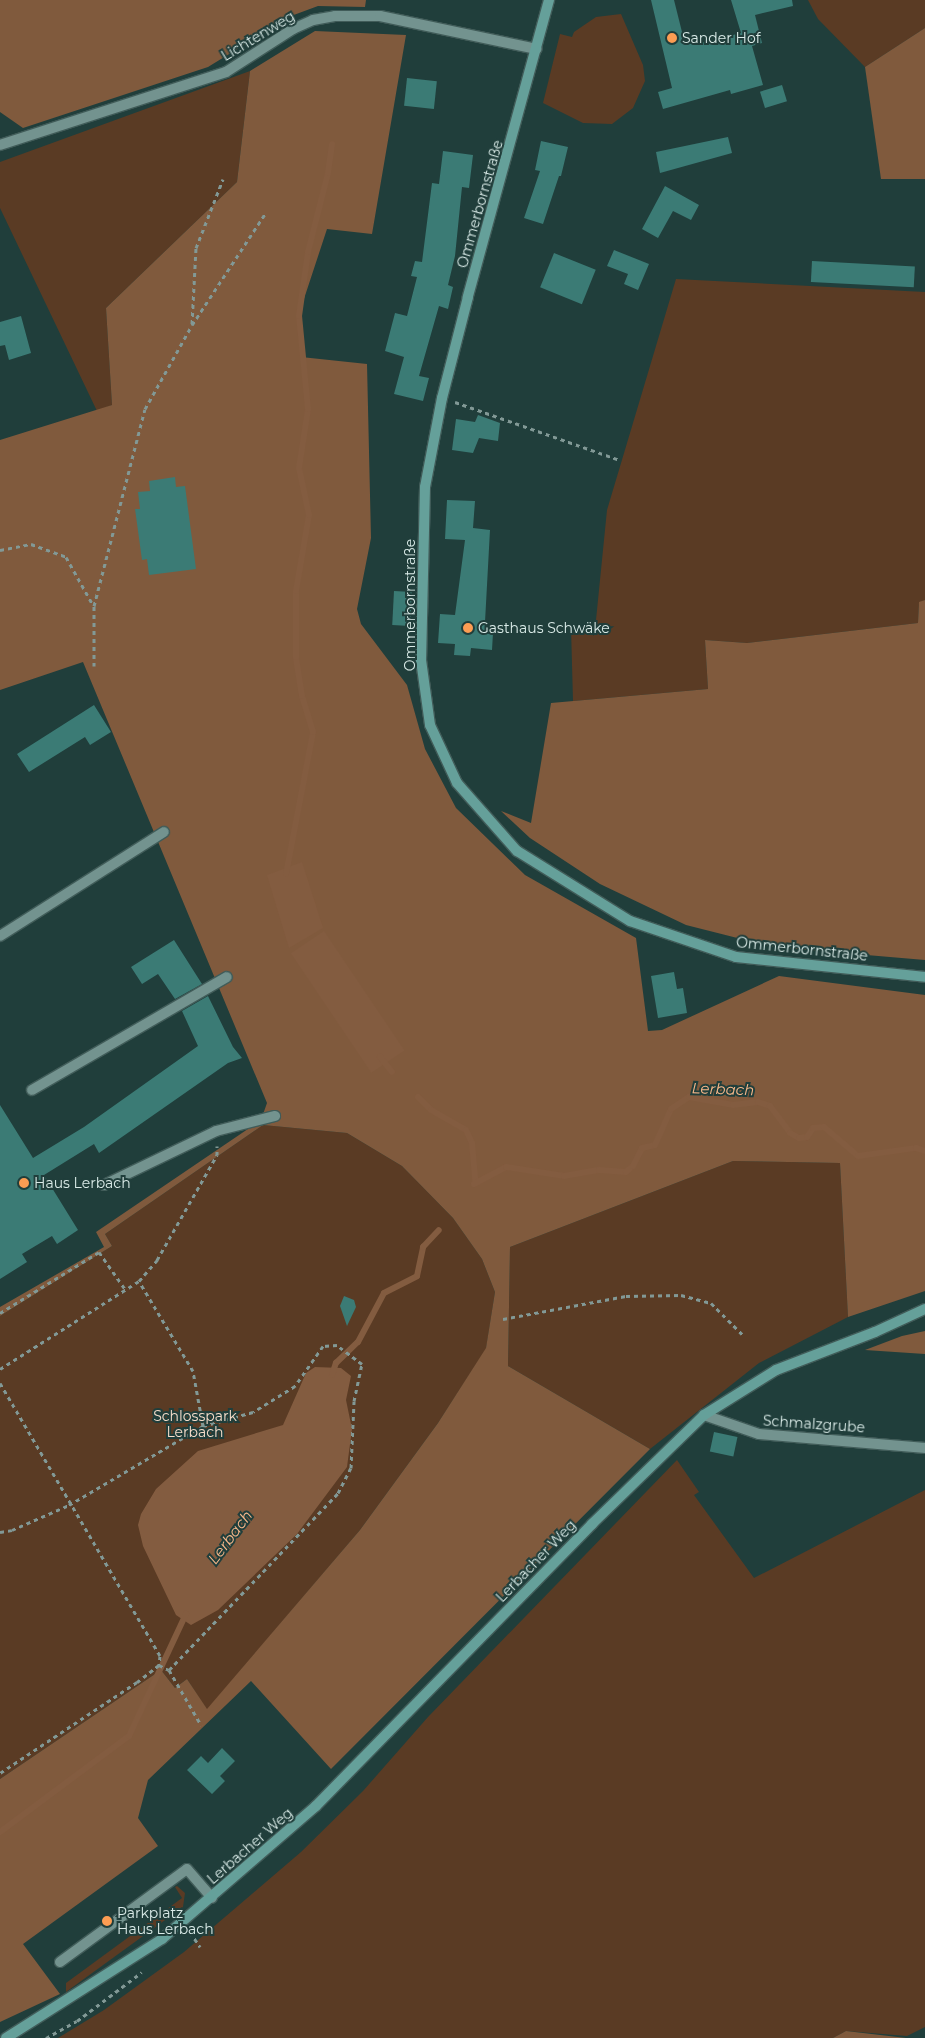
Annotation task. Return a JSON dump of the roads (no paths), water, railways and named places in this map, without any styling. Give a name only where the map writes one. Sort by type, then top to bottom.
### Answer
[{"type":"street","name":"Ommerbornstraße","points":[[549,0],[442,398],[425,487],[421,660],[430,725],[457,783],[517,851],[630,921],[736,957],[925,977]]},
{"type":"street","name":"Lichtenweg","points":[[0,145],[226,72],[293,29],[313,20],[335,16],[380,16],[537,49]]},
{"type":"street","points":[[0,936],[164,832]]},
{"type":"street","points":[[32,1090],[227,977]]},
{"type":"street","points":[[104,1185],[216,1131],[275,1116]]},
{"type":"street","name":"Lerbacher Weg","points":[[6,2038],[162,1939],[212,1898],[316,1806],[592,1524],[704,1415],[776,1370],[875,1332],[925,1308]]},
{"type":"street","name":"Schmalzgrube","points":[[704,1415],[716,1422],[759,1434],[925,1448]]},
{"type":"street","name":"Lerbacher Weg","points":[[60,1962],[187,1868],[212,1898]]},
{"type":"water","points":[[302,862],[323,928],[289,948],[267,875]]},
{"type":"water","points":[[324,931],[405,1050],[371,1073],[291,953]]},
{"type":"water","points":[[315,1367],[341,1368],[351,1376],[346,1400],[352,1429],[347,1467],[297,1534],[218,1610],[191,1625],[176,1615],[143,1546],[138,1525],[141,1514],[156,1489],[198,1451],[283,1425],[306,1373]]},
{"type":"waterway","points":[[286,874],[313,732],[302,696],[296,657],[296,591],[309,515],[299,468],[308,409],[299,316],[308,252],[328,173],[332,144]]},
{"type":"waterway","points":[[380,1057],[392,1072]]},
{"type":"waterway","points":[[418,1097],[431,1110],[466,1130],[472,1143],[475,1181]]},
{"type":"waterway","name":"Lerbach","points":[[474,1184],[506,1167],[564,1176],[599,1170],[626,1172],[633,1166],[642,1148],[655,1145],[671,1109],[689,1097],[733,1105],[758,1102],[770,1106],[790,1133],[799,1138],[807,1137],[813,1128],[824,1127],[858,1156],[916,1148],[925,1151]]},
{"type":"waterway","name":"Lerbach","points":[[332,1375],[336,1363],[358,1342],[384,1293],[417,1276],[423,1247],[439,1230]]},
{"type":"waterway","name":"Lerbach","points":[[0,1832],[129,1736],[186,1614]]},
{"type":"place","name":"Sander Hof","points":[[672,38]]},
{"type":"place","name":"Gasthaus Schwäke","points":[[468,628]]},
{"type":"place","name":"Haus Lerbach","points":[[24,1183]]},
{"type":"place","name":"Parkplatz Haus Lerbach","points":[[107,1921]]},
{"type":"park label","name":"Schlosspark Lerbach","points":[[195,1424]]}]
